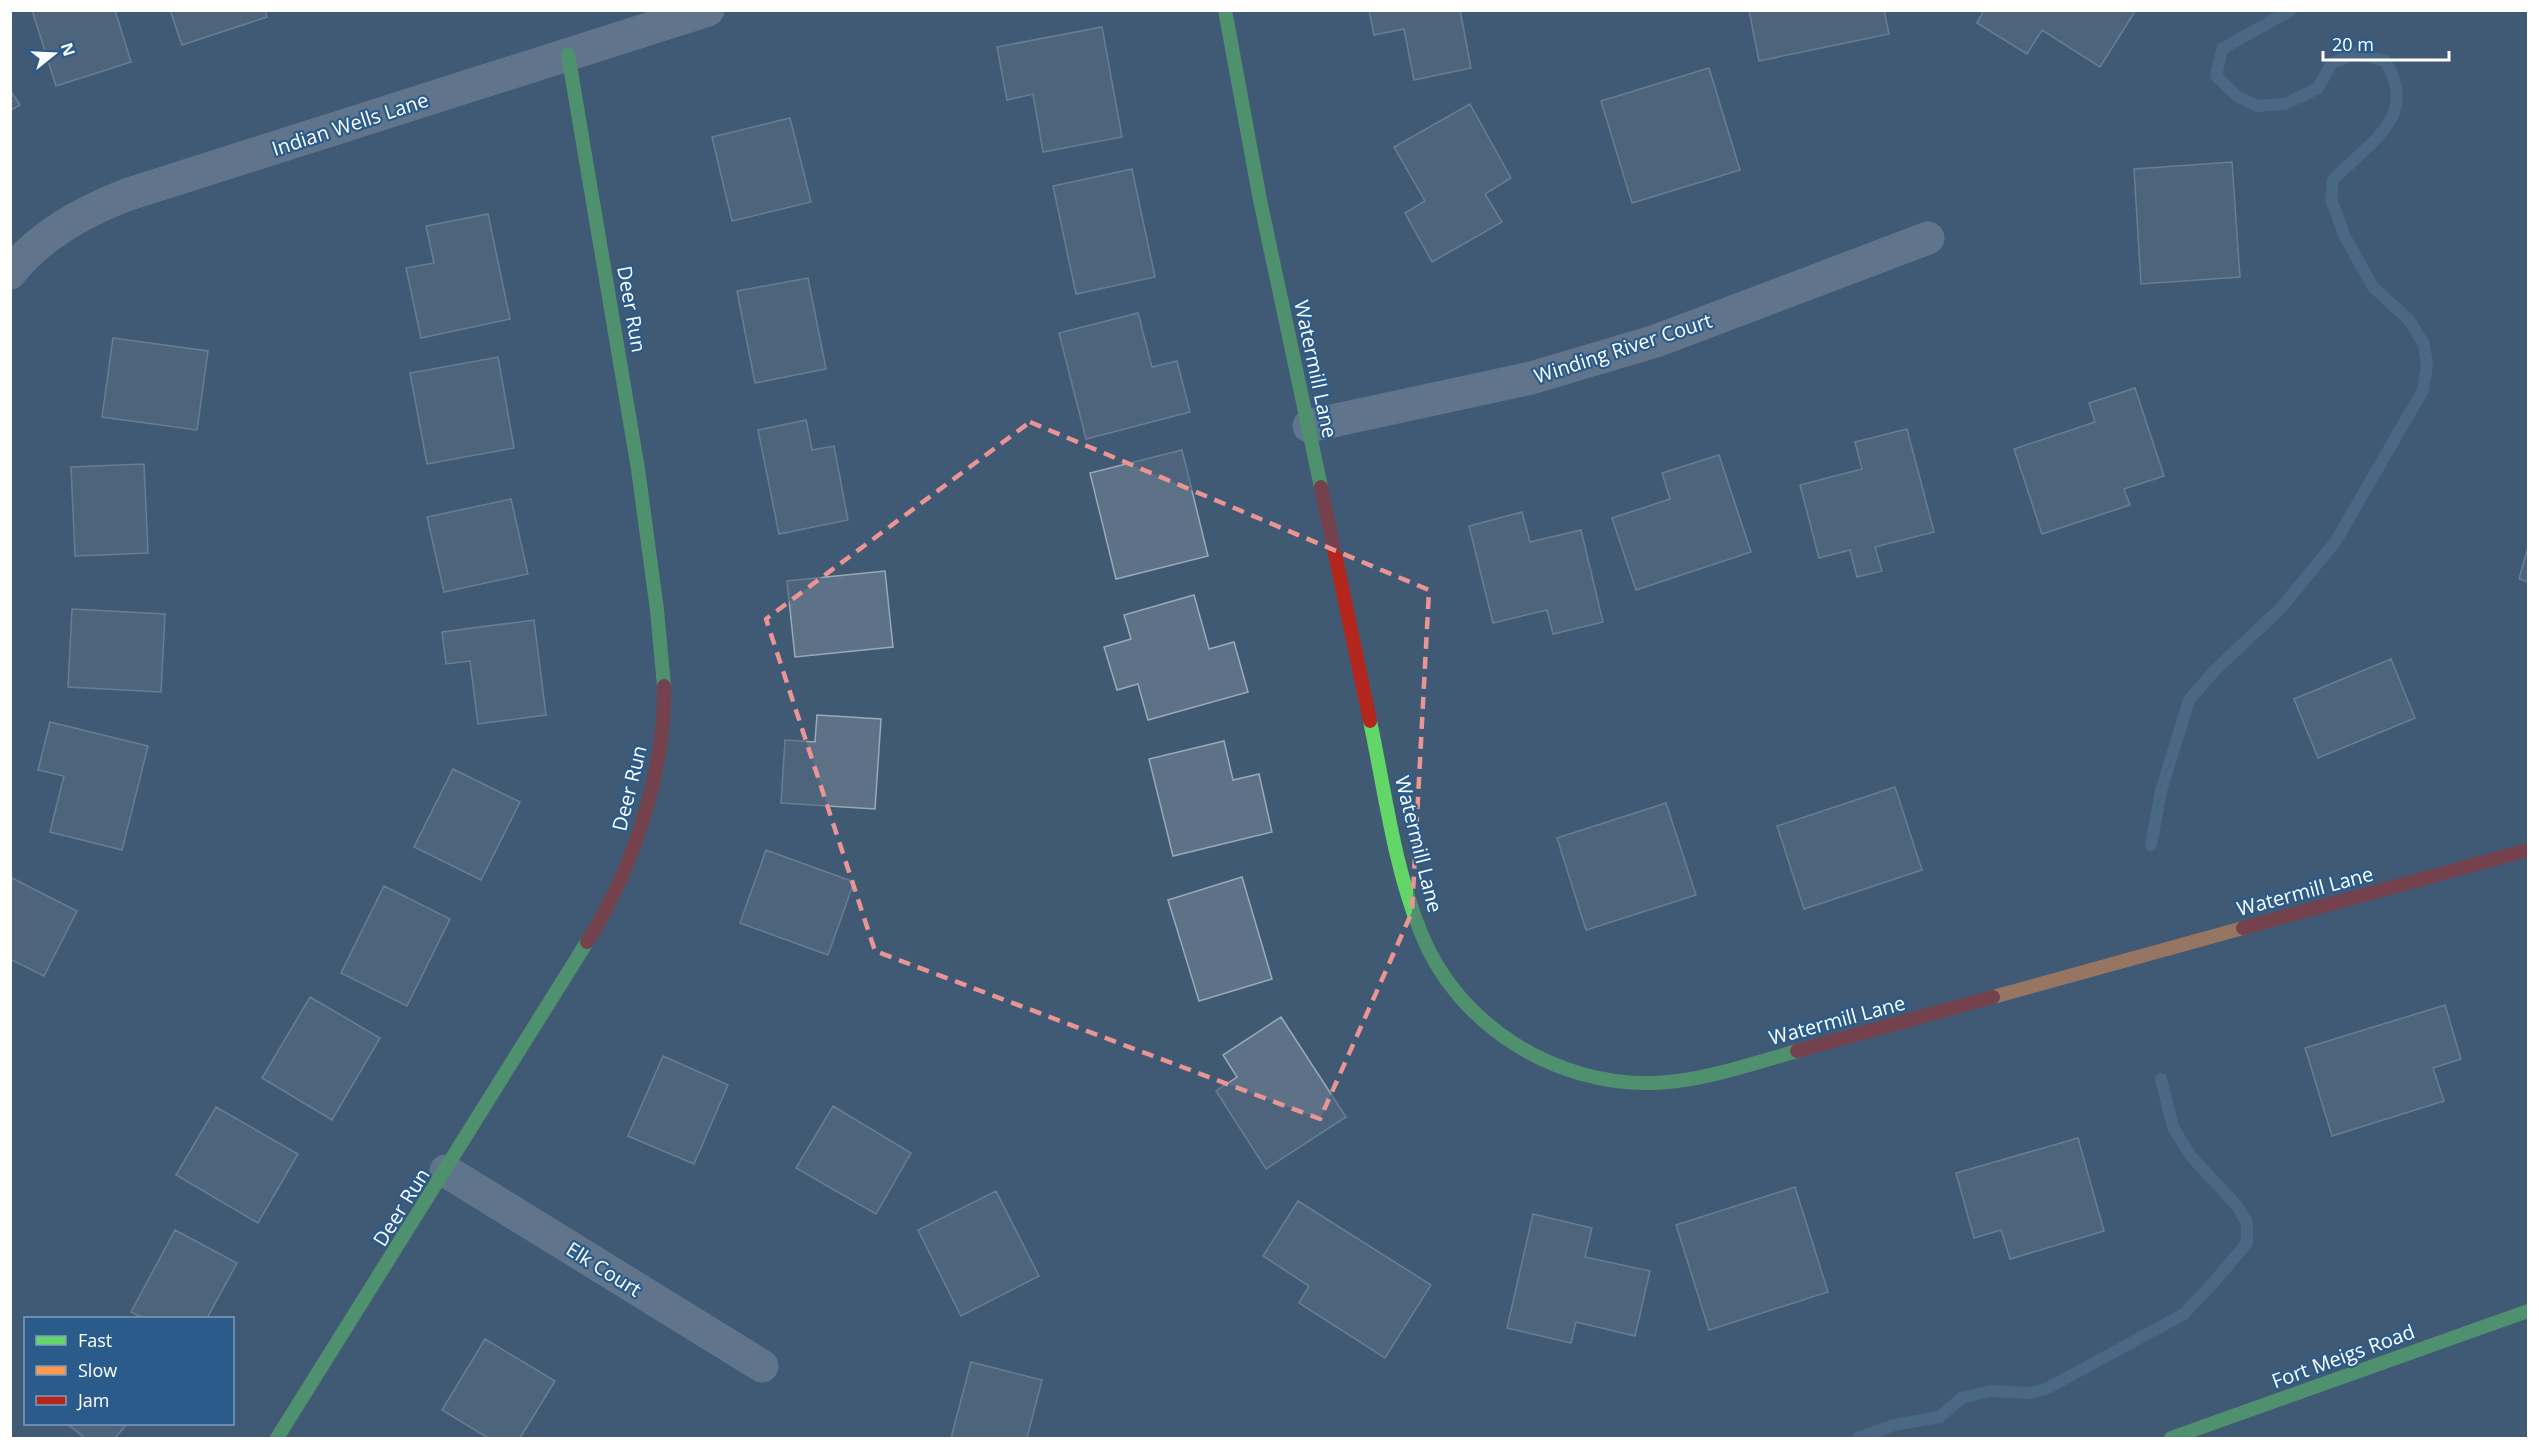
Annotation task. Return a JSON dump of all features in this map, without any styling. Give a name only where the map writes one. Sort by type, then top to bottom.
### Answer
[{"type":"street","name":"Indian Wells Lane","points":[[10,273],[39,244],[65,224],[94,208],[126,195],[708,10]]},
{"type":"street","name":"Watermill Lane","points":[[1225,10],[1260,200],[1402,874],[1422,936],[1449,983],[1477,1016],[1530,1055],[1590,1078],[1623,1082],[1656,1083],[1720,1072],[2529,850]]},
{"type":"street","name":"Deer Run","points":[[278,1438],[593,933],[624,874],[646,811],[660,746],[665,679],[636,454],[568,54]]},
{"type":"street","name":"Winding River Court","points":[[1309,426],[1531,378],[1656,341],[1928,238]]},
{"type":"street","name":"Elk Court","points":[[446,1171],[762,1366]]},
{"type":"street","name":"Fort Meigs Road","points":[[2171,1438],[2529,1311]]},
{"type":"highlighted area","points":[[1030,422],[1429,590],[1412,912],[1320,1119],[875,951],[766,619]]},
{"type":"building","points":[[32,10],[115,10],[131,62],[56,86]]},
{"type":"building","points":[[170,10],[265,10],[267,17],[182,45]]},
{"type":"building","points":[[1369,10],[1460,10],[1471,68],[1414,80],[1404,29],[1374,35]]},
{"type":"building","points":[[1749,10],[1884,10],[1889,34],[1759,61]]},
{"type":"building","points":[[1984,10],[2136,10],[2100,67],[2042,30],[2027,54],[1977,23]]},
{"type":"building","points":[[1102,27],[1122,137],[1043,152],[1033,94],[1007,100],[997,47]]},
{"type":"building","points":[[1709,68],[1740,170],[1632,203],[1601,101]]},
{"type":"building","points":[[10,90],[20,105],[10,111]]},
{"type":"building","points":[[1470,104],[1511,178],[1485,194],[1502,222],[1432,262],[1405,213],[1425,201],[1394,147]]},
{"type":"building","points":[[790,118],[811,202],[732,221],[712,137]]},
{"type":"building","points":[[2232,162],[2240,277],[2141,284],[2134,169]]},
{"type":"building","points":[[1132,169],[1155,277],[1076,294],[1053,186]]},
{"type":"building","points":[[488,214],[510,319],[421,338],[406,268],[434,263],[426,226]]},
{"type":"building","points":[[808,278],[826,369],[755,383],[737,291]]},
{"type":"building","points":[[1138,313],[1152,367],[1177,361],[1190,412],[1086,439],[1059,333]]},
{"type":"building","points":[[113,338],[208,351],[197,430],[102,417]]},
{"type":"building","points":[[498,357],[514,448],[427,464],[410,373]]},
{"type":"building","points":[[2135,388],[2164,476],[2124,489],[2130,505],[2042,534],[2014,449],[2095,422],[2089,403]]},
{"type":"building","points":[[806,420],[812,450],[834,446],[848,520],[779,534],[758,430]]},
{"type":"building","points":[[1907,429],[1934,532],[1875,547],[1882,571],[1857,577],[1850,550],[1819,558],[1800,485],[1862,469],[1855,442]]},
{"type":"building","points":[[1182,450],[1208,556],[1116,579],[1090,473]]},
{"type":"building","points":[[1719,455],[1751,552],[1636,590],[1612,518],[1670,499],[1662,473]]},
{"type":"building","points":[[144,464],[148,553],[75,556],[71,467]]},
{"type":"building","points":[[511,499],[528,574],[444,592],[427,517]]},
{"type":"building","points":[[1522,512],[1530,542],[1581,530],[1603,622],[1553,634],[1547,610],[1493,623],[1469,526]]},
{"type":"building","points":[[2528,547],[2528,582],[2519,579]]},
{"type":"building","points":[[885,571],[893,647],[795,657],[787,581]]},
{"type":"building","points":[[1194,595],[1209,649],[1234,642],[1248,692],[1148,720],[1138,684],[1117,690],[1104,647],[1131,639],[1124,615]]},
{"type":"building","points":[[72,609],[165,614],[161,692],[68,687]]},
{"type":"building","points":[[534,620],[546,715],[478,724],[470,661],[446,664],[442,632]]},
{"type":"building","points":[[2391,659],[2415,718],[2318,758],[2294,699]]},
{"type":"building","points":[[817,715],[881,719],[875,809],[781,803],[785,740],[815,742]]},
{"type":"building","points":[[50,722],[148,746],[122,850],[50,832],[64,776],[38,770]]},
{"type":"building","points":[[1224,741],[1233,780],[1259,774],[1272,832],[1173,856],[1149,759]]},
{"type":"building","points":[[453,769],[520,802],[481,880],[414,847]]},
{"type":"building","points":[[1895,787],[1922,870],[1804,909],[1777,826]]},
{"type":"building","points":[[1666,803],[1696,895],[1586,930],[1557,838]]},
{"type":"building","points":[[766,850],[854,882],[828,955],[740,923]]},
{"type":"building","points":[[10,877],[77,911],[44,976],[10,959]]},
{"type":"building","points":[[1242,877],[1272,979],[1199,1001],[1168,900]]},
{"type":"building","points":[[384,886],[450,919],[407,1006],[341,973]]},
{"type":"building","points":[[310,997],[380,1038],[332,1120],[262,1078]]},
{"type":"building","points":[[2445,1005],[2461,1059],[2433,1068],[2444,1101],[2332,1136],[2305,1048]]},
{"type":"building","points":[[1281,1017],[1346,1117],[1266,1169],[1216,1091],[1237,1077],[1223,1055]]},
{"type":"building","points":[[663,1056],[728,1085],[694,1164],[628,1136]]},
{"type":"building","points":[[833,1106],[911,1153],[876,1214],[796,1168]]},
{"type":"building","points":[[216,1107],[298,1154],[258,1223],[176,1175]]},
{"type":"building","points":[[2078,1138],[2104,1231],[2010,1259],[2001,1230],[1974,1238],[1956,1173]]},
{"type":"building","points":[[1795,1187],[1828,1292],[1709,1330],[1676,1225]]},
{"type":"building","points":[[996,1191],[1039,1276],[961,1316],[918,1230]]},
{"type":"building","points":[[1298,1201],[1431,1285],[1385,1358],[1299,1303],[1309,1286],[1263,1256]]},
{"type":"building","points":[[1533,1214],[1592,1228],[1585,1257],[1650,1271],[1635,1336],[1576,1322],[1571,1343],[1507,1328]]},
{"type":"building","points":[[175,1230],[237,1263],[208,1317],[141,1317],[131,1312]]},
{"type":"building","points":[[485,1339],[555,1381],[520,1438],[488,1438],[442,1410]]},
{"type":"building","points":[[971,1362],[1042,1380],[1027,1438],[951,1438]]},
{"type":"building","points":[[68,1425],[126,1425],[115,1438],[85,1438]]},
{"type":"waterway","points":[[2151,845],[2161,791],[2189,700],[2215,670],[2280,609],[2336,541],[2423,390],[2427,365],[2424,344],[2409,320],[2373,287],[2345,237],[2331,199],[2333,180],[2374,141],[2393,114],[2397,98],[2394,81],[2385,61],[2356,53],[2332,63],[2318,88],[2285,104],[2257,106],[2237,96],[2216,76],[2222,49],[2291,10]]},
{"type":"waterway","points":[[1858,1438],[1894,1425],[1939,1417],[1962,1398],[1990,1391],[2030,1393],[2046,1389],[2184,1314],[2247,1243],[2247,1223],[2238,1207],[2190,1155],[2173,1127],[2161,1079]]},
{"type":"traffic: fast","points":[[1225,10],[1260,200],[1321,487]]},
{"type":"traffic: fast","points":[[568,54],[638,469],[657,610],[664,686]]},
{"type":"traffic: fast","points":[[1370,721],[1397,855],[1421,933],[1438,966],[1459,996],[1485,1022],[1515,1044],[1547,1061],[1582,1074],[1618,1081],[1655,1083],[1691,1079],[1797,1051]]},
{"type":"traffic: fast","points":[[277,1438],[587,942]]},
{"type":"traffic: fast","points":[[2171,1438],[2528,1311]]},
{"type":"traffic: slow","points":[[1993,997],[2243,928]]},
{"type":"traffic: jam","points":[[1321,487],[1370,721]]},
{"type":"traffic: jam","points":[[587,942],[618,884],[643,819],[659,752],[664,686]]},
{"type":"traffic: jam","points":[[2243,928],[2528,850]]},
{"type":"traffic: jam","points":[[1797,1051],[1993,997]]}]
